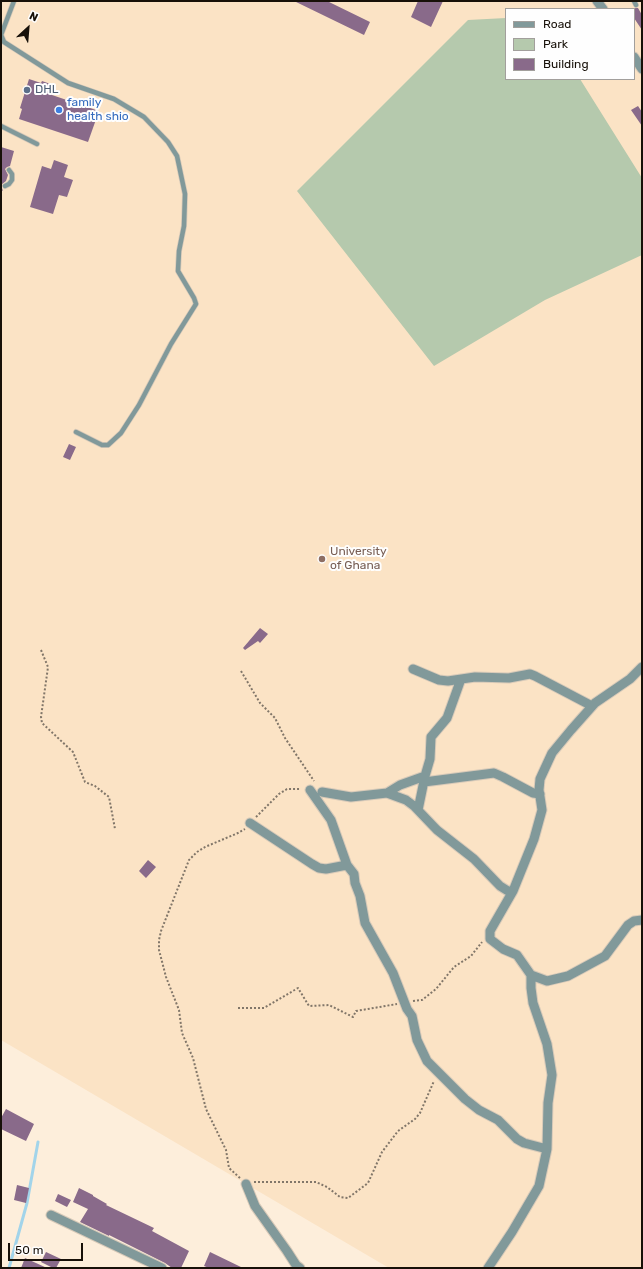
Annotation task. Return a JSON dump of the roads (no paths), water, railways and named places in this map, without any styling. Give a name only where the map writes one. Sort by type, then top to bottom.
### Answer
[{"type":"street","points":[[635,59],[642,70]]},
{"type":"street","points":[[642,667],[630,679],[601,698],[592,706],[552,753],[540,779],[542,816],[513,891],[490,931],[490,939],[503,949],[516,955],[531,975],[547,981],[568,976],[605,956],[628,925],[634,921],[642,920]]},
{"type":"street","points":[[413,669],[439,680],[448,681],[479,677],[509,678],[530,674],[592,706]]},
{"type":"street","points":[[418,810],[424,779],[430,759],[431,737],[447,718],[461,679]]},
{"type":"street","points":[[322,792],[351,797],[387,792],[400,785],[424,779],[494,773],[533,793],[540,794]]},
{"type":"street","points":[[310,790],[331,820],[347,865],[354,874],[366,923],[393,974],[407,1009],[412,1016],[416,1037],[427,1061],[465,1099],[479,1110],[498,1120],[517,1139],[524,1143],[547,1150]]},
{"type":"street","points":[[387,792],[406,800],[437,830],[474,859],[500,886],[508,891],[513,891]]},
{"type":"street","points":[[250,823],[320,868],[326,869],[347,865]]},
{"type":"street","points":[[488,1268],[512,1232],[539,1186],[547,1150],[548,1102],[552,1064],[548,1044],[533,1003],[531,975]]},
{"type":"street","points":[[246,1184],[255,1206],[296,1265],[300,1268]]},
{"type":"street","points":[[51,1215],[151,1266],[162,1268]]},
{"type":"lane","points":[[14,1],[1,35],[2,44],[14,47],[68,83],[114,99],[144,117],[168,142],[177,156],[181,172],[185,200],[184,226],[178,271],[196,304],[170,344],[139,405],[121,433],[108,445],[102,444],[76,432]]},
{"type":"lane","points":[[1,126],[37,144]]},
{"type":"lane","points":[[5,186],[12,180],[12,174],[9,170]]},
{"type":"waterway","points":[[9,1268],[27,1203],[38,1142]]},
{"type":"place","name":"DHL","points":[[27,90]]},
{"type":"place","name":"family health shio","points":[[59,110]]},
{"type":"place","name":"University of Ghana","points":[[322,559]]}]
